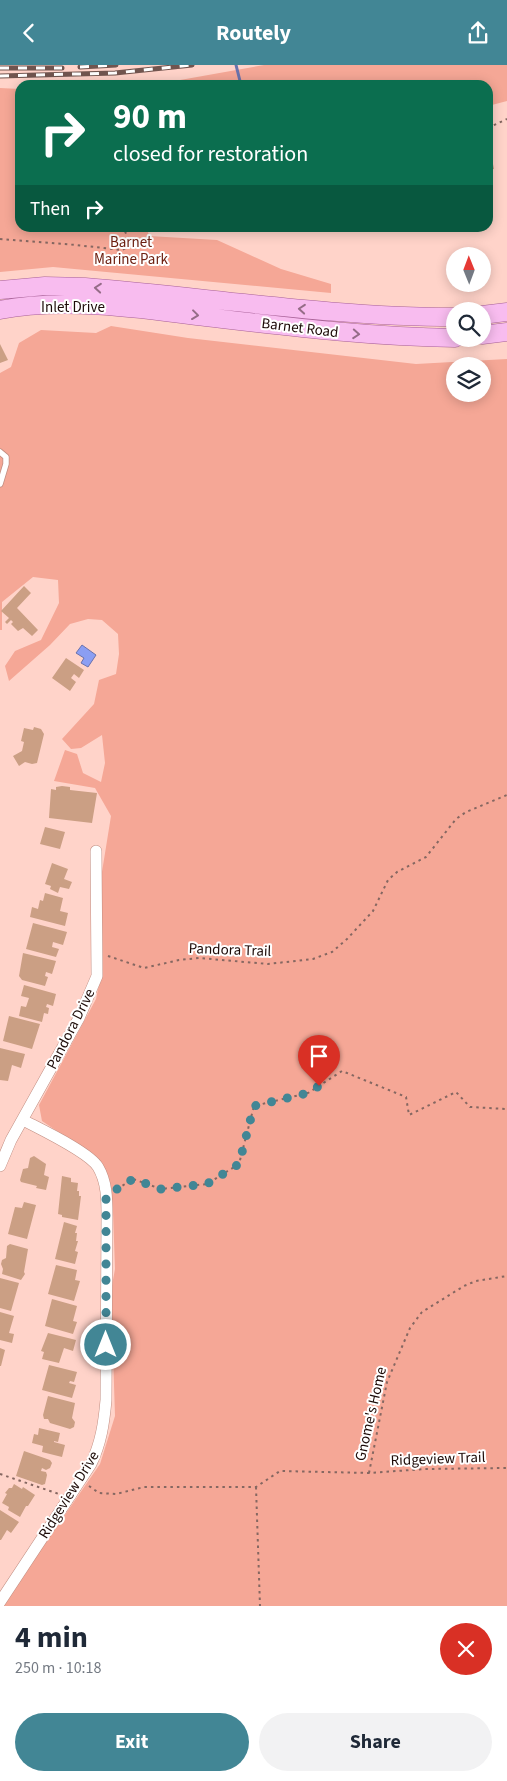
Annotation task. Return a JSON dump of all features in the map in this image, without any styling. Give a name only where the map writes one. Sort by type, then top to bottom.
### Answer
[{"type":"main road","name":"Inlet Drive","points":[[0,290],[75,287],[146,292]]},
{"type":"main road","name":"Barnet Road","points":[[146,292],[343,313],[446,317]]},
{"type":"main road","name":"Inlet Drive","points":[[0,310],[82,305],[146,310]]},
{"type":"main road","name":"Barnet Road","points":[[146,310],[340,333],[446,338]]},
{"type":"main road","points":[[491,314],[507,312]]},
{"type":"main road","points":[[491,334],[507,332]]},
{"type":"street","name":"Pandora Drive","points":[[0,1166],[11,1140],[24,1120],[98,976],[96,851]]},
{"type":"street","name":"Ridgeview Drive","points":[[0,1602],[81,1480],[99,1448],[104,1425],[106,1390],[106,1196],[103,1180],[98,1166],[82,1153],[24,1120]]},
{"type":"lane","points":[[0,452],[6,457],[6,464],[0,484]]},
{"type":"path","points":[[493,126],[507,119]]},
{"type":"path","points":[[0,239],[122,250],[128,247],[129,243],[125,232]]},
{"type":"path","name":"Pandora Trail","points":[[97,953],[144,968],[179,960],[199,958],[268,965],[313,959],[332,952],[373,911],[388,880],[396,872],[426,857],[456,819],[466,812],[507,795]]},
{"type":"path","points":[[106,1196],[133,1179],[161,1189],[207,1184],[239,1164],[254,1106],[308,1093],[342,1071],[406,1097],[409,1115],[456,1091],[470,1107],[507,1109]]},
{"type":"path","name":"Gnome's Home","points":[[369,1473],[387,1382],[410,1328],[422,1312],[464,1286],[476,1281],[507,1277]]},
{"type":"path","name":"Ridgeview Trail","points":[[256,1487],[280,1471],[369,1473],[425,1469],[507,1468]]},
{"type":"path","points":[[0,1474],[59,1495]]},
{"type":"path","points":[[81,1480],[99,1493],[116,1493],[144,1487],[256,1487],[260,1606]]},
{"type":"green space","points":[[264,65],[507,65],[507,101],[493,105],[493,80],[180,80]]},
{"type":"green space","name":"Barnet Marine Park","points":[[0,88],[15,89],[15,232],[148,232],[149,236],[217,240],[281,269],[331,284],[331,293],[53,267],[0,272]]},
{"type":"green space","points":[[111,326],[188,338],[416,364],[446,362],[446,402],[491,402],[491,360],[507,359],[507,1606],[2,1606],[100,1464],[115,1416],[111,1291],[115,1269],[113,1212],[97,1158],[42,1121],[39,1105],[96,999],[103,965],[101,878],[111,816],[95,788],[54,781],[65,750],[77,754],[83,773],[101,782],[105,763],[102,735],[81,748],[71,749],[62,739],[94,704],[99,680],[116,674],[119,654],[118,634],[102,620],[88,619],[70,624],[50,645],[9,681],[5,666],[15,651],[41,640],[59,603],[58,580],[33,577],[2,602],[2,630],[0,630],[0,373],[11,367],[19,343],[41,330],[96,333]]},
{"type":"water","points":[[82,645],[96,655],[88,667],[81,663],[84,658],[76,653]]},
{"type":"building","points":[[0,344],[8,360],[0,363]]},
{"type":"building","points":[[24,586],[31,593],[17,608],[38,630],[32,636],[23,628],[18,631],[11,624],[13,622],[11,620],[7,624],[5,622],[9,618],[1,611]]},
{"type":"building","points":[[66,658],[84,670],[79,678],[74,674],[71,678],[76,682],[70,691],[52,678]]},
{"type":"building","points":[[34,727],[41,729],[44,734],[37,763],[25,762],[19,766],[13,756],[22,751],[24,742],[21,741],[24,728],[33,730]]},
{"type":"building","points":[[56,787],[70,787],[70,790],[97,793],[92,823],[49,818],[51,789],[56,790]]},
{"type":"building","points":[[45,827],[65,832],[60,849],[40,844]]},
{"type":"building","points":[[52,863],[68,869],[64,879],[72,882],[69,889],[60,887],[58,893],[50,889],[51,886],[45,884]]},
{"type":"building","points":[[45,893],[63,898],[60,911],[68,913],[65,926],[30,917],[32,907],[38,909],[40,900],[43,901]]},
{"type":"building","points":[[33,923],[67,932],[63,945],[53,942],[52,947],[59,949],[56,957],[26,949]]},
{"type":"building","points":[[23,953],[56,961],[52,974],[46,972],[45,976],[48,977],[45,986],[22,980],[19,976]]},
{"type":"building","points":[[24,985],[56,994],[53,1006],[47,1004],[46,1007],[49,1008],[48,1014],[44,1013],[42,1022],[19,1016],[21,1006],[26,1007],[29,998],[21,996]]},
{"type":"building","points":[[9,1016],[40,1024],[32,1049],[3,1041]]},
{"type":"building","points":[[0,1048],[25,1054],[21,1068],[12,1065],[8,1081],[0,1080]]},
{"type":"building","points":[[34,1156],[46,1164],[44,1175],[49,1177],[46,1190],[36,1188],[37,1186],[21,1182],[20,1180],[23,1169],[28,1168],[30,1158]]},
{"type":"building","points":[[62,1176],[71,1178],[71,1182],[78,1183],[77,1191],[79,1191],[79,1196],[81,1196],[78,1220],[62,1217],[62,1215],[58,1214]]},
{"type":"building","points":[[24,1202],[36,1205],[27,1239],[8,1234],[15,1207],[22,1208]]},
{"type":"building","points":[[64,1222],[77,1226],[75,1233],[77,1233],[76,1241],[78,1241],[75,1251],[78,1252],[75,1264],[55,1259]]},
{"type":"building","points":[[10,1244],[28,1249],[25,1274],[21,1280],[2,1274],[2,1260],[6,1258],[7,1246]]},
{"type":"building","points":[[56,1265],[77,1270],[75,1280],[80,1281],[74,1301],[48,1294]]},
{"type":"building","points":[[0,1278],[19,1283],[11,1311],[0,1308]]},
{"type":"building","points":[[52,1299],[77,1306],[73,1321],[77,1322],[73,1334],[45,1326]]},
{"type":"building","points":[[0,1312],[14,1316],[9,1333],[14,1334],[12,1343],[0,1340]]},
{"type":"building","points":[[48,1333],[76,1340],[73,1351],[64,1348],[59,1363],[42,1359],[44,1352],[41,1351]]},
{"type":"building","points":[[0,1348],[5,1350],[1,1366],[0,1366]]},
{"type":"building","points":[[49,1365],[77,1372],[74,1382],[70,1381],[69,1383],[76,1385],[72,1398],[42,1390]]},
{"type":"building","points":[[48,1396],[75,1403],[72,1418],[75,1422],[74,1427],[70,1429],[50,1423],[48,1419],[44,1419],[43,1415]]},
{"type":"building","points":[[39,1428],[60,1433],[58,1442],[54,1442],[65,1445],[62,1457],[42,1452],[43,1446],[32,1443],[34,1434],[38,1435]]},
{"type":"building","points":[[24,1451],[50,1460],[52,1463],[50,1468],[46,1470],[42,1468],[41,1471],[46,1472],[47,1475],[45,1484],[42,1485],[16,1476]]},
{"type":"building","points":[[14,1484],[22,1489],[23,1487],[35,1495],[20,1517],[8,1510],[9,1507],[2,1503],[7,1494],[5,1493]]},
{"type":"building","points":[[0,1510],[19,1522],[11,1533],[7,1530],[1,1540],[0,1540]]},
{"type":"waterway","points":[[236,65],[240,80]]},
{"type":"railway","points":[[80,67],[116,65]]},
{"type":"railway","points":[[0,76],[115,73],[192,65]]},
{"type":"railway","points":[[0,68],[62,68]]},
{"type":"route","points":[[106,1345],[106,1196],[133,1179],[161,1189],[207,1184],[239,1164],[254,1106],[308,1093],[319,1086]]}]
